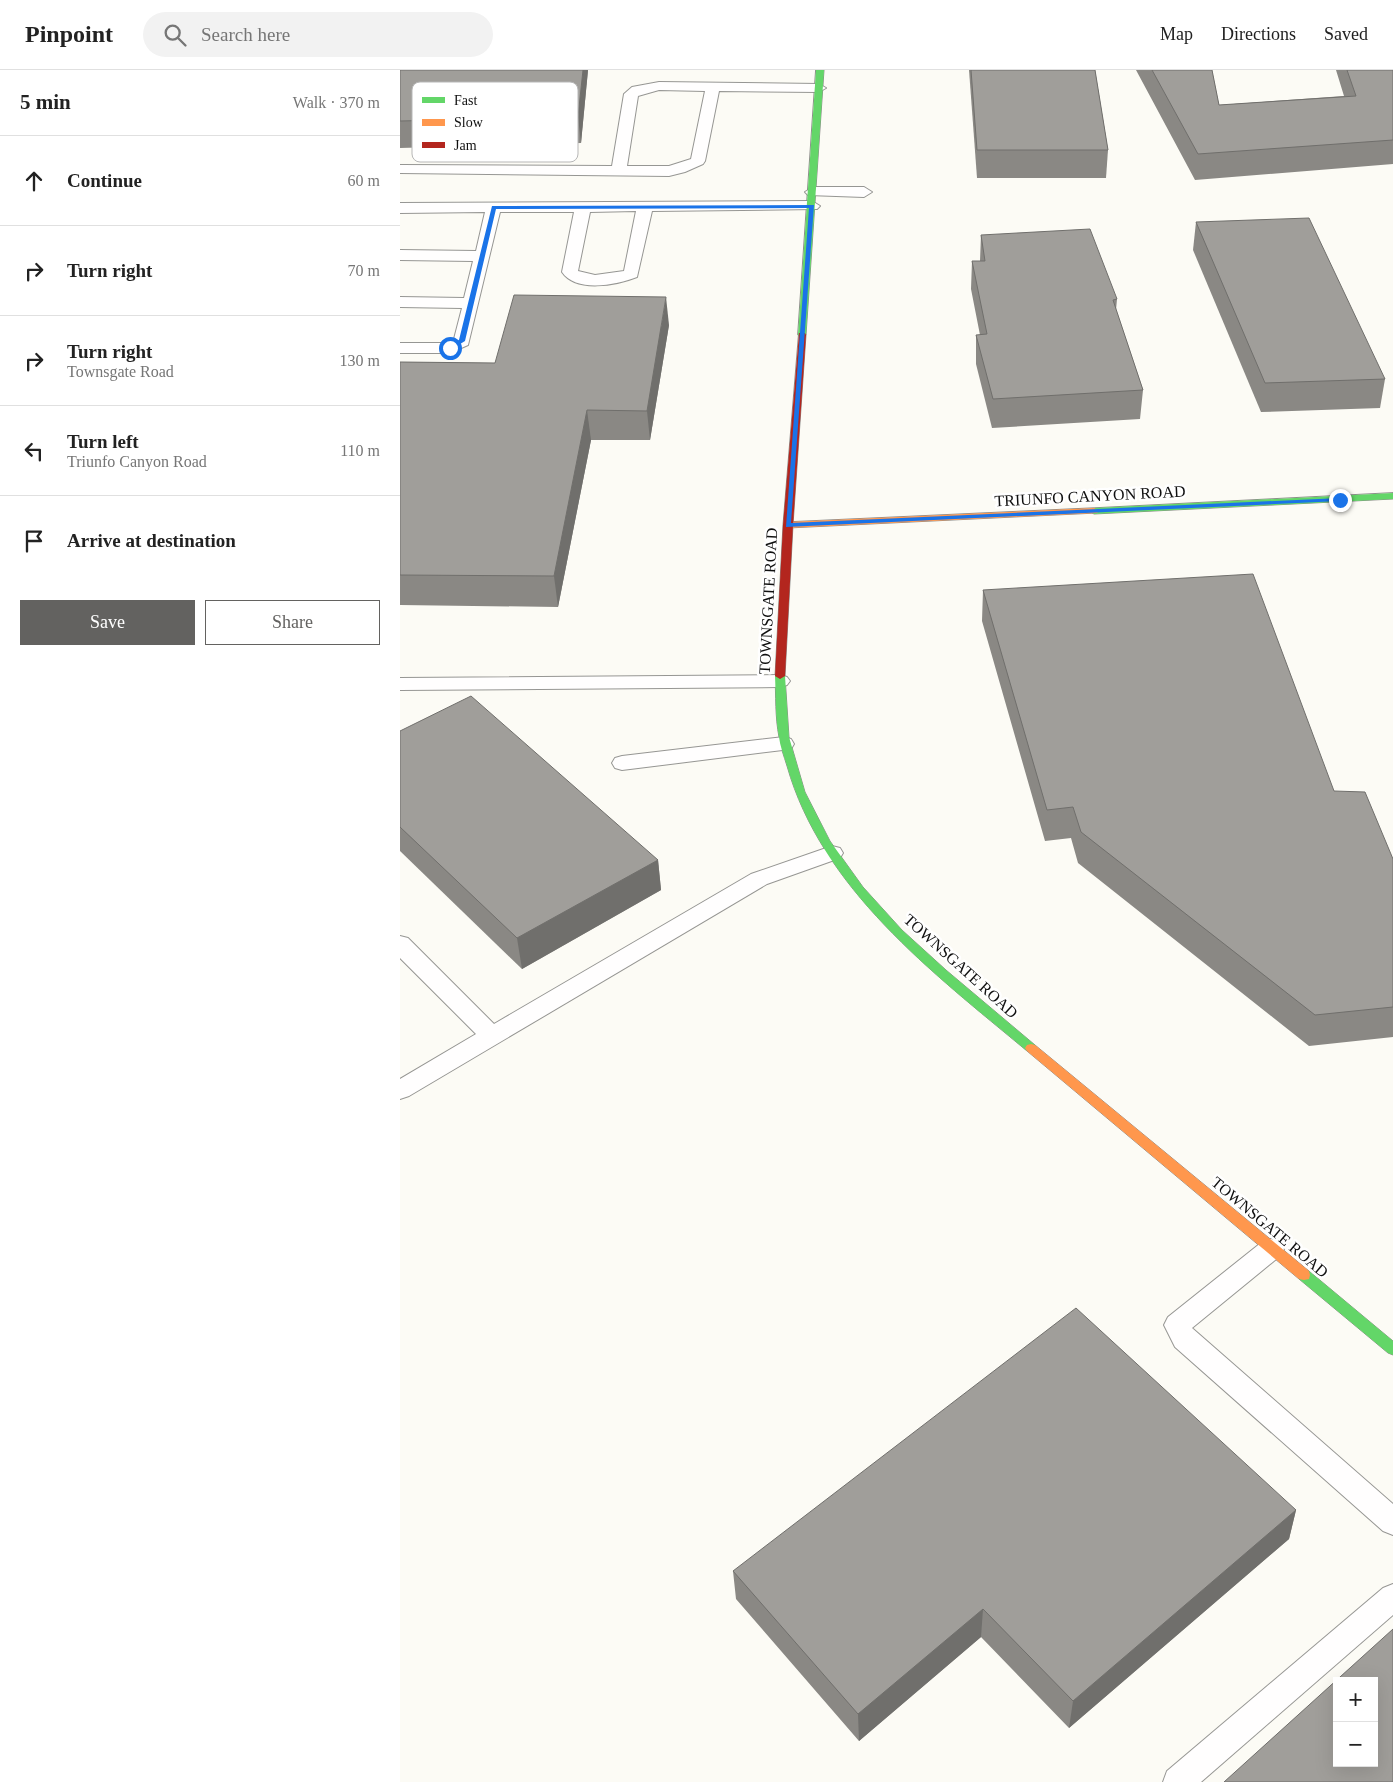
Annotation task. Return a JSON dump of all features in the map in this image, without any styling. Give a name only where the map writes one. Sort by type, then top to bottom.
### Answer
[{"type":"street","name":"TOWNSGATE ROAD","points":[[820,70],[813,199],[788,525],[780,681],[784,744],[792,773],[810,816],[832,853],[864,898],[917,953],[1393,1349]]},
{"type":"street","name":"TRIUNFO CANYON ROAD","points":[[788,525],[1227,506],[1393,496]]},
{"type":"lane","points":[[619,171],[631,94],[650,86],[819,88]]},
{"type":"lane","points":[[400,169],[669,171],[680,169],[698,160],[713,88]]},
{"type":"lane","points":[[400,208],[645,206],[813,199],[864,192]]},
{"type":"lane","points":[[583,207],[570,272],[576,277],[624,278],[631,274],[645,206]]},
{"type":"lane","points":[[400,348],[450,348],[462,341],[494,208]]},
{"type":"lane","points":[[400,255],[482,256]]},
{"type":"lane","points":[[400,302],[471,303]]},
{"type":"lane","points":[[400,684],[780,681]]},
{"type":"lane","points":[[622,763],[784,744]]},
{"type":"lane","points":[[400,1090],[759,878],[832,853]]},
{"type":"lane","points":[[400,944],[492,1036]]},
{"type":"lane","points":[[1272,1249],[1177,1324],[1184,1339],[1393,1522]]},
{"type":"lane","points":[[1178,1782],[1393,1597]]},
{"type":"building","points":[[400,70],[583,70],[578,117],[578,82],[412,82],[412,121],[400,121]]},
{"type":"building","points":[[971,70],[1095,70],[1108,150],[977,150]]},
{"type":"building","points":[[1152,70],[1212,70],[1219,105],[1356,96],[1347,70],[1393,70],[1393,140],[1198,154]]},
{"type":"building","points":[[1309,218],[1385,379],[1265,383],[1196,222]]},
{"type":"building","points":[[1090,229],[1117,299],[1113,300],[1143,390],[993,399],[976,335],[987,334],[972,261],[985,261],[981,235]]},
{"type":"building","points":[[514,295],[666,297],[647,411],[587,410],[554,576],[400,575],[400,362],[495,363]]},
{"type":"building","points":[[1253,574],[1334,791],[1365,792],[1393,859],[1393,1007],[1315,1015],[1081,832],[1073,807],[1047,810],[983,590]]},
{"type":"building","points":[[471,696],[658,860],[517,938],[400,827],[400,731]]},
{"type":"building","points":[[1076,1308],[1296,1510],[1073,1701],[983,1609],[858,1714],[733,1571]]},
{"type":"building","points":[[1393,1629],[1393,1782],[1224,1782],[1333,1683],[1333,1767],[1378,1767],[1378,1677],[1340,1677]]},
{"type":"traffic: fast","points":[[802,335],[820,70]]},
{"type":"traffic: fast","points":[[1094,511],[1393,496]]},
{"type":"traffic: fast","points":[[780,676],[784,737],[800,792],[825,843],[859,889],[898,932],[942,973],[1031,1048]]},
{"type":"traffic: fast","points":[[1304,1275],[1393,1349]]},
{"type":"traffic: slow","points":[[788,525],[1094,511]]},
{"type":"traffic: slow","points":[[1031,1048],[1304,1275]]},
{"type":"traffic: jam","points":[[780,676],[788,525],[802,335]]},
{"type":"route","points":[[450,348],[462,341],[494,208],[812,206],[807,251],[788,525],[1340,500]]}]
